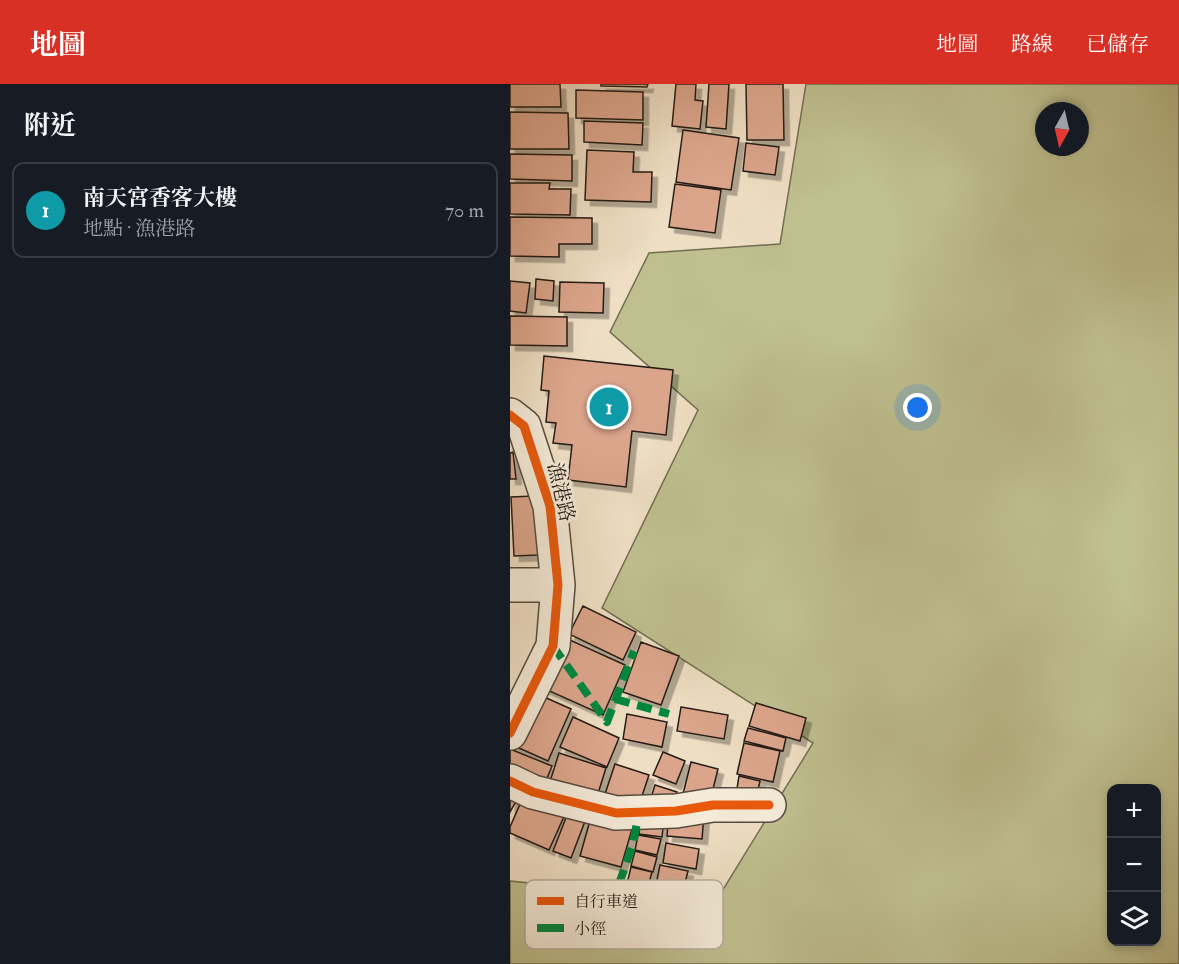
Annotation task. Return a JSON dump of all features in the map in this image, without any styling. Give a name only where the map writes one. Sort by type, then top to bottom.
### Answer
[{"type":"street","name":"漁港路","points":[[510,415],[524,426],[550,506],[558,585],[554,646],[510,733]]},
{"type":"street","points":[[510,585],[558,585]]},
{"type":"street","points":[[510,781],[533,792],[616,813],[676,811],[713,806],[769,805]]},
{"type":"green space","points":[[806,84],[1179,84],[1179,964],[510,964],[510,881],[525,883],[525,949],[723,949],[723,890],[813,743],[602,608],[698,410],[610,332],[649,253],[780,244]]},
{"type":"building","points":[[510,84],[560,84],[561,107],[510,107]]},
{"type":"building","points":[[601,84],[648,84],[647,87],[601,86]]},
{"type":"building","points":[[676,84],[696,84],[695,100],[703,101],[700,129],[672,126]]},
{"type":"building","points":[[709,84],[729,84],[726,129],[706,127]]},
{"type":"building","points":[[746,84],[783,84],[784,140],[747,140]]},
{"type":"building","points":[[576,90],[643,92],[643,120],[576,118]]},
{"type":"building","points":[[510,112],[568,113],[569,149],[510,149]]},
{"type":"building","points":[[584,121],[643,123],[642,145],[584,142]]},
{"type":"building","points":[[683,130],[739,138],[731,190],[676,182]]},
{"type":"building","points":[[746,143],[779,147],[775,175],[743,171]]},
{"type":"building","points":[[587,150],[634,152],[633,172],[652,172],[651,202],[585,200]]},
{"type":"building","points":[[510,154],[572,155],[572,181],[510,179]]},
{"type":"building","points":[[510,183],[550,183],[549,189],[571,189],[570,215],[510,214]]},
{"type":"building","points":[[675,184],[721,190],[715,233],[669,227]]},
{"type":"building","points":[[510,217],[592,218],[592,244],[559,244],[559,257],[510,256]]},
{"type":"building","points":[[536,279],[554,281],[553,301],[535,299]]},
{"type":"building","points":[[510,281],[530,283],[526,313],[510,311]]},
{"type":"building","points":[[560,282],[604,283],[603,313],[559,312]]},
{"type":"building","points":[[510,316],[567,317],[567,346],[510,345]]},
{"type":"building","points":[[544,356],[673,370],[666,435],[632,431],[626,487],[568,480],[572,445],[553,443],[556,423],[546,422],[549,391],[541,390]]},
{"type":"building","points":[[513,452],[516,479],[510,479],[510,453]]},
{"type":"building","points":[[534,496],[538,555],[514,556],[511,497]]},
{"type":"building","points":[[583,606],[636,632],[623,660],[569,634]]},
{"type":"building","points":[[559,635],[625,665],[603,715],[536,685]]},
{"type":"building","points":[[641,642],[679,656],[661,705],[623,692]]},
{"type":"building","points":[[524,688],[571,709],[548,761],[510,744]]},
{"type":"building","points":[[756,703],[806,718],[800,741],[749,726]]},
{"type":"building","points":[[681,707],[728,715],[724,739],[677,731]]},
{"type":"building","points":[[627,714],[667,722],[662,747],[623,739]]},
{"type":"building","points":[[573,717],[619,738],[607,767],[560,747]]},
{"type":"building","points":[[748,728],[786,738],[783,751],[744,741]]},
{"type":"building","points":[[744,743],[780,751],[773,782],[737,774]]},
{"type":"building","points":[[510,749],[552,766],[543,788],[510,774]]},
{"type":"building","points":[[663,752],[685,761],[676,784],[653,775]]},
{"type":"building","points":[[559,753],[606,768],[595,803],[548,788]]},
{"type":"building","points":[[691,762],[718,769],[710,801],[683,794]]},
{"type":"building","points":[[615,764],[649,775],[639,805],[605,794]]},
{"type":"building","points":[[739,776],[760,781],[756,799],[736,795]]},
{"type":"building","points":[[655,785],[677,792],[671,811],[649,804]]},
{"type":"building","points":[[510,789],[520,794],[510,812]]},
{"type":"building","points":[[525,793],[566,812],[549,850],[510,833],[510,827]]},
{"type":"building","points":[[569,810],[587,816],[571,858],[553,851]]},
{"type":"building","points":[[593,810],[634,822],[621,867],[580,856]]},
{"type":"building","points":[[669,812],[704,815],[702,839],[667,836]]},
{"type":"building","points":[[641,816],[664,819],[662,837],[639,834]]},
{"type":"building","points":[[638,835],[661,839],[657,855],[635,850]]},
{"type":"building","points":[[666,843],[699,849],[696,869],[663,863]]},
{"type":"building","points":[[635,851],[657,857],[653,872],[631,866]]},
{"type":"building","points":[[660,865],[688,871],[686,880],[657,880]]},
{"type":"building","points":[[631,867],[652,872],[650,880],[628,880]]},
{"type":"marked path","points":[[553,646],[607,722],[634,651]]},
{"type":"marked path","points":[[615,699],[669,714]]},
{"type":"marked path","points":[[620,880],[633,844],[639,812]]},
{"type":"cycle path","points":[[510,415],[524,426],[550,506],[558,585],[553,646],[510,733]]},
{"type":"cycle path","points":[[510,781],[533,792],[616,813],[676,811],[713,805],[769,805]]},
{"type":"place","name":"南天宮香客大樓","points":[[609,407]]}]
